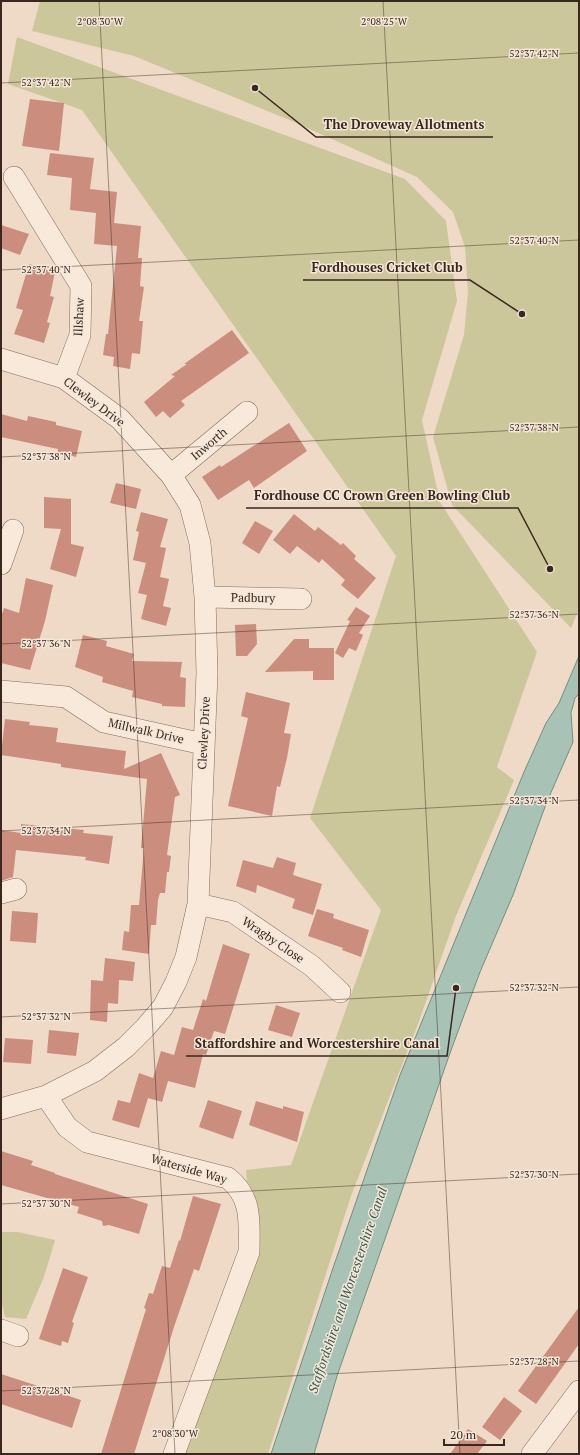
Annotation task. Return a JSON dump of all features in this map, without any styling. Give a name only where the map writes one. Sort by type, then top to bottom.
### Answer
[{"type":"street","name":"Illshaw","points":[[14,177],[81,286],[80,335],[64,378]]},
{"type":"street","name":"Clewley Drive","points":[[1,359],[64,378],[120,419],[171,475],[190,505],[200,543],[205,597],[207,673],[203,744],[198,904],[186,956],[176,982],[163,1007],[146,1028],[126,1047],[95,1071],[46,1096],[1,1109]]},
{"type":"street","name":"Inworth","points":[[171,475],[247,412]]},
{"type":"street","points":[[1,564],[13,530]]},
{"type":"street","name":"Padbury","points":[[205,597],[301,599]]},
{"type":"street","name":"Millwalk Drive","points":[[1,691],[66,697],[104,722],[203,744]]},
{"type":"street","name":"Wragby Close","points":[[198,904],[232,912],[312,966],[340,992]]},
{"type":"street","name":"Waterside Way","points":[[46,1096],[67,1126],[87,1142],[228,1178],[238,1186],[246,1201],[249,1220],[249,1252],[174,1454]]},
{"type":"street","points":[[532,1454],[579,1391]]},
{"type":"shaded area","points":[[40,1],[579,1],[579,609],[571,628],[452,505],[433,437],[464,335],[468,292],[465,247],[453,212],[417,177],[287,119],[134,56],[32,31]]},
{"type":"shaded area","points":[[17,37],[405,179],[446,221],[457,301],[422,420],[440,502],[537,652],[497,767],[514,780],[456,916],[418,1024],[351,1196],[268,1454],[180,1454],[253,1259],[246,1170],[291,1165],[381,910],[310,818],[396,556],[82,110],[8,84]]},
{"type":"shaded area","points":[[1,1232],[18,1232],[55,1240],[44,1277],[26,1319],[5,1317],[1,1299]]},
{"type":"water","points":[[579,656],[579,694],[575,698],[571,713],[573,742],[546,804],[513,895],[480,972],[450,1053],[337,1376],[314,1454],[271,1454],[333,1268],[400,1075],[524,772],[546,723],[559,703]]},
{"type":"building","points":[[30,99],[64,103],[59,151],[22,146]]},
{"type":"building","points":[[50,153],[94,158],[90,189],[117,192],[114,223],[141,226],[138,258],[142,258],[140,286],[144,287],[139,321],[143,321],[140,354],[132,353],[130,369],[113,366],[114,357],[103,355],[106,334],[108,334],[117,246],[94,244],[96,213],[70,210],[72,178],[47,175]]},
{"type":"building","points":[[1,225],[29,234],[20,255],[1,248]]},
{"type":"building","points":[[29,264],[55,272],[50,296],[54,297],[47,322],[50,323],[44,343],[14,334],[23,310],[16,308]]},
{"type":"building","points":[[232,330],[249,353],[181,401],[185,405],[170,418],[163,411],[156,417],[144,402],[175,376],[171,375],[187,364],[184,364]]},
{"type":"building","points":[[1,414],[27,421],[28,416],[56,422],[56,425],[82,431],[76,457],[58,452],[58,449],[1,437]]},
{"type":"building","points":[[289,423],[307,451],[254,488],[249,480],[218,500],[202,477],[220,465],[221,467]]},
{"type":"building","points":[[116,483],[141,489],[136,509],[110,503]]},
{"type":"building","points":[[44,497],[71,499],[71,544],[84,547],[76,577],[50,569],[61,529],[44,528]]},
{"type":"building","points":[[141,512],[168,519],[160,547],[166,548],[160,577],[169,579],[163,606],[171,608],[166,626],[141,619],[147,595],[138,593],[146,563],[133,560],[139,532],[136,531]]},
{"type":"building","points":[[294,514],[315,531],[318,527],[341,545],[343,543],[356,556],[354,559],[376,578],[358,599],[341,585],[345,580],[322,559],[319,563],[297,546],[290,554],[273,540]]},
{"type":"building","points":[[255,521],[273,531],[259,554],[242,543]]},
{"type":"building","points":[[26,578],[53,585],[45,621],[30,670],[1,663],[1,617],[4,608],[19,613]]},
{"type":"building","points":[[356,607],[370,616],[359,633],[363,635],[356,651],[349,648],[343,658],[335,653],[350,621],[347,620]]},
{"type":"building","points":[[256,624],[257,644],[247,656],[236,656],[235,625]]},
{"type":"building","points":[[83,635],[107,641],[106,646],[134,654],[132,661],[182,662],[180,677],[186,678],[185,707],[162,706],[162,704],[132,697],[133,691],[102,682],[103,677],[75,667]]},
{"type":"building","points":[[294,639],[309,639],[309,648],[334,648],[334,680],[313,680],[313,671],[265,672]]},
{"type":"building","points":[[246,692],[290,703],[284,733],[291,734],[280,787],[277,786],[272,816],[228,806],[248,718],[241,716]]},
{"type":"building","points":[[5,719],[30,722],[29,725],[58,728],[56,742],[126,751],[124,769],[161,753],[180,795],[175,797],[167,855],[171,856],[169,872],[167,872],[165,893],[160,893],[158,900],[156,925],[151,925],[149,954],[122,950],[124,931],[129,932],[131,905],[139,905],[144,848],[141,848],[147,779],[61,767],[61,764],[1,755]]},
{"type":"building","points":[[21,824],[84,830],[83,833],[113,836],[109,864],[85,860],[86,857],[16,850],[13,877],[1,881],[1,830],[21,833]]},
{"type":"building","points":[[277,857],[296,863],[293,875],[322,884],[313,915],[292,908],[295,899],[257,885],[256,893],[236,886],[243,860],[273,868]]},
{"type":"building","points":[[317,909],[334,914],[333,918],[369,930],[361,957],[342,950],[343,948],[308,936]]},
{"type":"building","points":[[12,911],[38,913],[36,943],[10,941]]},
{"type":"building","points":[[223,944],[250,954],[225,1034],[214,1031],[206,1055],[203,1054],[195,1088],[168,1081],[162,1102],[148,1098],[139,1128],[112,1120],[118,1100],[130,1103],[139,1073],[153,1078],[161,1051],[174,1055],[182,1027],[193,1030],[203,999],[206,1001]]},
{"type":"building","points":[[105,958],[135,962],[133,981],[119,980],[118,1004],[108,1003],[107,1022],[90,1020],[91,980],[103,981]]},
{"type":"building","points":[[276,1005],[300,1013],[292,1037],[268,1030]]},
{"type":"building","points":[[49,1030],[79,1033],[76,1056],[47,1053]]},
{"type":"building","points":[[5,1038],[33,1040],[31,1064],[3,1062]]},
{"type":"building","points":[[208,1100],[242,1111],[233,1139],[199,1127]]},
{"type":"building","points":[[256,1101],[283,1109],[283,1106],[304,1112],[297,1142],[249,1125]]},
{"type":"building","points":[[1,1151],[33,1161],[31,1165],[55,1174],[148,1204],[139,1234],[109,1225],[103,1226],[102,1221],[77,1213],[79,1207],[1,1185]]},
{"type":"building","points":[[193,1196],[221,1204],[199,1271],[194,1269],[134,1454],[101,1454],[146,1309],[144,1308],[149,1293],[153,1294],[162,1266],[170,1268],[179,1240],[180,1241]]},
{"type":"building","points":[[63,1268],[88,1277],[72,1322],[74,1323],[68,1343],[62,1341],[61,1346],[39,1339]]},
{"type":"building","points":[[579,1307],[579,1344],[536,1404],[518,1391]]},
{"type":"building","points":[[1,1374],[81,1400],[72,1428],[1,1404]]},
{"type":"building","points":[[504,1397],[522,1411],[500,1440],[482,1427]]},
{"type":"building","points":[[468,1429],[487,1441],[477,1454],[450,1454]]},
{"type":"place","name":"The Droveway Allotments","points":[[255,88]]},
{"type":"place","name":"Fordhouses Cricket Club","points":[[522,314]]},
{"type":"place","name":"Fordhouse CC Crown Green Bowling Club","points":[[550,569]]},
{"type":"place","name":"Staffordshire and Worcestershire Canal","points":[[456,988]]}]
